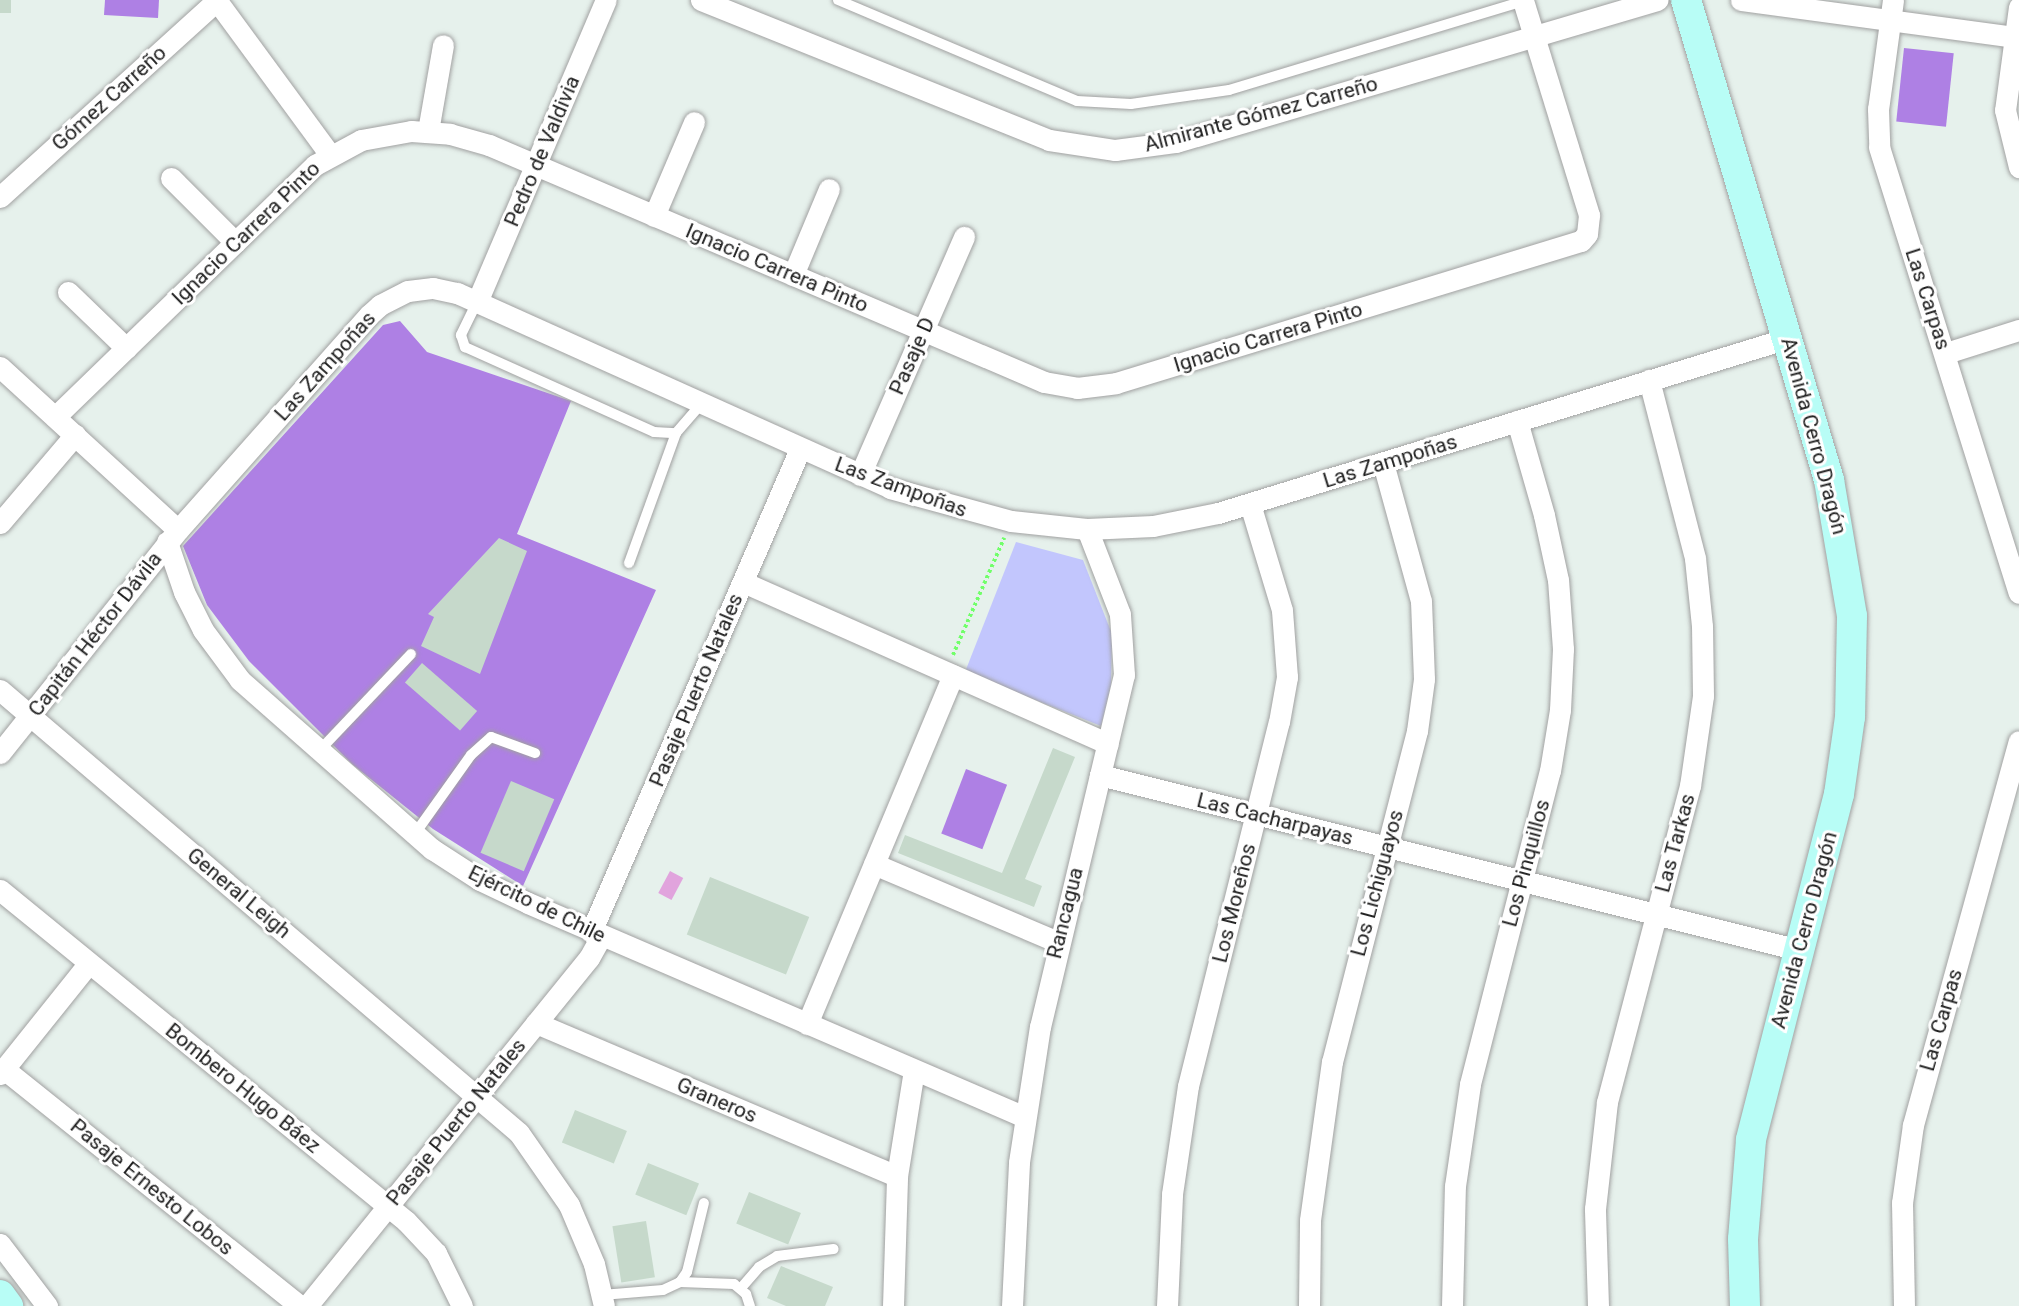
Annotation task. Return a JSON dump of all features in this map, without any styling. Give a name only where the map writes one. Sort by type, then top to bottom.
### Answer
[{"type":"street","points":[[217,0],[330,155]]},
{"type":"street","name":"Gómez Carreño","points":[[0,197],[217,0]]},
{"type":"street","name":"Pedro de Valdivia","points":[[477,302],[606,0]]},
{"type":"street","name":"Almirante Gómez Carreño","points":[[700,0],[1049,140],[1104,150],[1135,149],[1176,142],[1657,0]]},
{"type":"street","name":"Avenida Cerro Dragón","points":[[1686,0],[1788,338],[1837,513],[1848,581],[1853,649],[1850,717],[1839,794],[1751,1140],[1744,1204],[1745,1306]]},
{"type":"street","points":[[1741,0],[1892,10],[2015,37]]},
{"type":"street","points":[[1523,1],[1534,36]]},
{"type":"street","points":[[2019,7],[2005,123],[2019,167]]},
{"type":"street","name":"Las Carpas","points":[[1892,10],[1877,135],[2019,593]]},
{"type":"street","name":"Ignacio Carrera Pinto","points":[[55,417],[235,242],[330,155],[378,136],[428,131],[468,138],[536,165],[1044,382],[1096,387],[1572,246],[1587,234],[1589,215],[1534,36]]},
{"type":"street","points":[[428,131],[443,45]]},
{"type":"street","points":[[654,216],[694,122]]},
{"type":"street","points":[[171,178],[235,242]]},
{"type":"street","points":[[793,275],[829,189]]},
{"type":"street","name":"Pasaje D","points":[[860,475],[964,237]]},
{"type":"street","name":"Las Zampoñas","points":[[173,536],[380,305],[421,289],[446,290],[477,302],[800,449],[929,501],[1011,521],[1087,529],[1164,524],[1250,504],[1788,338]]},
{"type":"street","points":[[68,292],[126,348]]},
{"type":"street","points":[[1946,353],[2019,330]]},
{"type":"street","name":"Ejército de Chile","points":[[0,367],[75,435],[173,536],[184,592],[220,656],[262,703],[414,835],[480,880],[596,934],[1025,1117]]},
{"type":"street","name":"Las Tarkas","points":[[1598,1306],[1595,1209],[1603,1129],[1616,1065],[1695,761],[1704,661],[1700,591],[1689,525],[1649,380]]},
{"type":"street","name":"Los Pinquillos","points":[[1452,1306],[1451,1242],[1461,1131],[1480,1038],[1556,740],[1563,649],[1552,548],[1517,421]]},
{"type":"street","points":[[0,522],[75,435]]},
{"type":"street","name":"Pasaje Puerto Natales","points":[[307,1306],[590,958],[596,934],[800,449]]},
{"type":"street","name":"Los Lichiguayos","points":[[1309,1306],[1311,1220],[1323,1112],[1341,1022],[1418,722],[1425,654],[1415,574],[1383,463]]},
{"type":"street","name":"Los Moreños","points":[[1167,1306],[1172,1194],[1188,1086],[1284,700],[1287,654],[1277,590],[1250,504]]},
{"type":"street","name":"Rancagua","points":[[1012,1306],[1015,1207],[1025,1117],[1058,942],[1124,675],[1125,637],[1116,598],[1087,529]]},
{"type":"street","name":"Capitán Héctor Dávila","points":[[0,753],[173,536]]},
{"type":"street","points":[[743,582],[1108,744]]},
{"type":"street","points":[[807,1024],[874,864],[949,674]]},
{"type":"street","name":"General Leigh","points":[[0,690],[478,1095],[519,1133],[553,1178],[583,1234],[603,1301]]},
{"type":"street","name":"Las Carpas","points":[[1904,1306],[1902,1203],[1913,1125],[2019,741]]},
{"type":"street","name":"Las Cacharpayas","points":[[1100,775],[1799,950]]},
{"type":"street","points":[[874,864],[1058,942]]},
{"type":"street","name":"Bombero Hugo Báez","points":[[0,890],[388,1206],[436,1253],[462,1306]]},
{"type":"street","points":[[2,1071],[89,963]]},
{"type":"street","name":"Graneros","points":[[536,1023],[897,1176]]},
{"type":"street","points":[[893,1306],[897,1176],[914,1070]]},
{"type":"street","name":"Pasaje Ernesto Lobos","points":[[2,1071],[300,1306]]},
{"type":"street","points":[[0,1244],[47,1306]]},
{"type":"street","points":[[0,1283],[18,1269]]},
{"type":"street","points":[[0,1295],[8,1306]]},
{"type":"lane","points":[[838,0],[1077,101],[1131,104],[1229,90],[1523,1]]},
{"type":"lane","points":[[477,302],[461,335],[465,346],[654,432],[676,433]]},
{"type":"lane","points":[[629,563],[676,433],[701,404]]},
{"type":"lane","points":[[318,752],[411,654]]},
{"type":"lane","points":[[414,835],[471,755],[491,737],[535,753]]},
{"type":"lane","points":[[680,1282],[687,1272],[704,1203]]},
{"type":"lane","points":[[741,1288],[759,1267],[777,1256],[834,1249]]},
{"type":"lane","points":[[603,1301],[663,1290],[680,1282],[727,1282],[741,1288],[750,1306]]},
{"type":"path","points":[[949,674],[1011,521]]},
{"type":"shaded area","points":[[105,0],[159,0],[158,18],[104,15]]},
{"type":"shaded area","points":[[1904,48],[1954,53],[1946,127],[1896,122]]},
{"type":"shaded area","points":[[400,321],[427,352],[571,401],[517,534],[656,590],[523,886],[433,829],[352,764],[249,661],[207,605],[183,546],[383,325]]},
{"type":"shaded area","points":[[1016,542],[1083,560],[1112,634],[1111,685],[1101,726],[965,672]]},
{"type":"shaded area","points":[[966,769],[1007,785],[982,849],[941,833]]},
{"type":"shaded area","points":[[670,871],[683,878],[672,900],[658,893]]},
{"type":"building","points":[[0,0],[11,0],[11,13],[0,13]]},
{"type":"building","points":[[499,538],[527,551],[480,674],[421,646],[434,617],[428,614]]},
{"type":"building","points":[[422,663],[477,711],[460,731],[405,683]]},
{"type":"building","points":[[1053,748],[1075,757],[1025,879],[1042,886],[1034,907],[898,853],[905,835],[1002,873]]},
{"type":"building","points":[[511,781],[554,799],[524,871],[481,853]]},
{"type":"building","points":[[710,877],[809,917],[786,975],[687,934]]},
{"type":"building","points":[[575,1110],[627,1131],[614,1163],[562,1142]]},
{"type":"building","points":[[648,1163],[699,1184],[686,1215],[635,1195]]},
{"type":"building","points":[[749,1192],[801,1213],[788,1245],[736,1224]]},
{"type":"building","points":[[646,1221],[655,1277],[621,1283],[612,1226]]},
{"type":"building","points":[[781,1266],[833,1287],[825,1306],[786,1306],[767,1298]]}]
